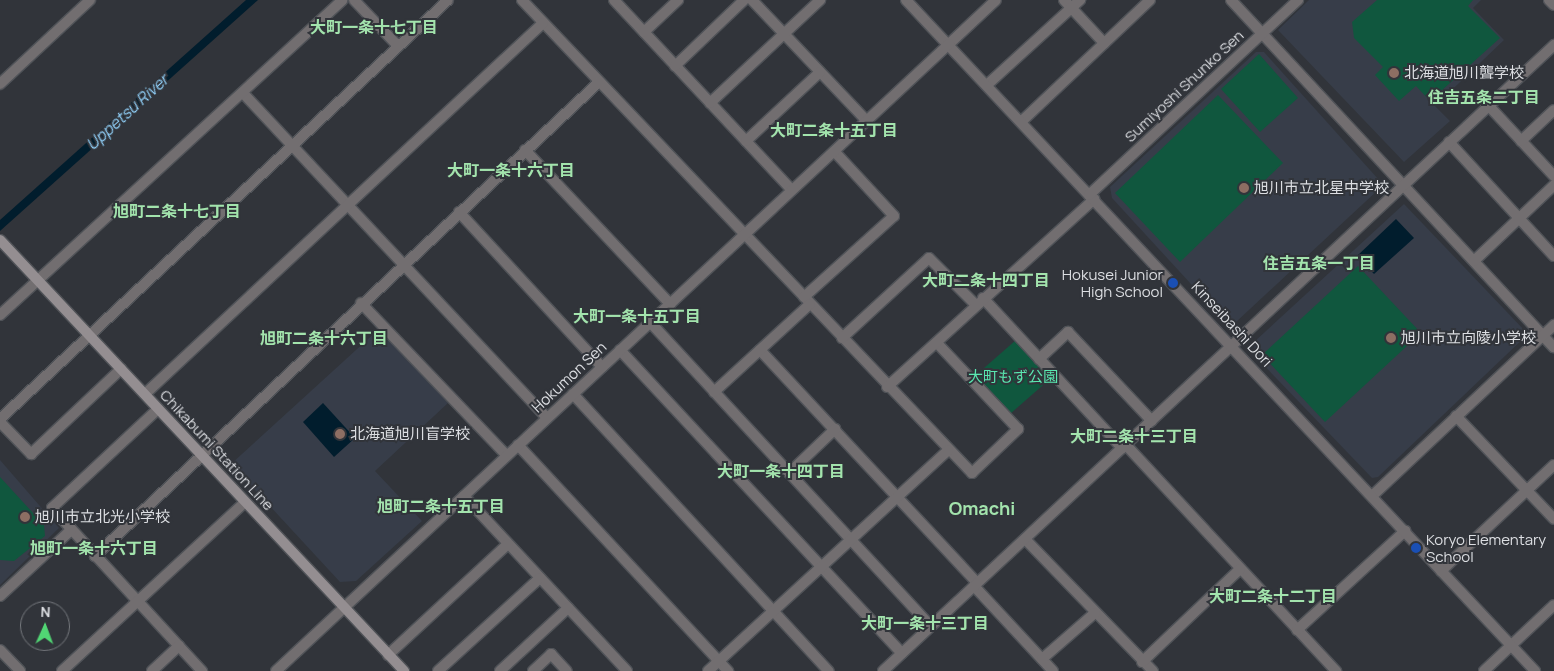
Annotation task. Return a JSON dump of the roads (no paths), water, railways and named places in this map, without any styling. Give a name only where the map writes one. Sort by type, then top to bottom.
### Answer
[{"type":"main road","name":"Chikabumi Station Line","points":[[0,240],[401,670]]},
{"type":"street","points":[[2,79],[90,0]]},
{"type":"street","points":[[0,315],[342,0]]},
{"type":"street","points":[[354,0],[398,46]]},
{"type":"street","points":[[121,369],[31,454],[0,420],[448,0]]},
{"type":"street","points":[[522,0],[743,236],[972,473],[1018,429],[936,343]]},
{"type":"street","points":[[614,0],[792,190]]},
{"type":"street","points":[[644,32],[678,0]]},
{"type":"street","points":[[675,66],[744,0]]},
{"type":"street","points":[[752,0],[866,121]]},
{"type":"street","points":[[710,103],[820,0]]},
{"type":"street","name":"Kinseibashi Dori","points":[[906,0],[1022,120],[1091,197],[1535,671]]},
{"type":"street","name":"Hokumon Sen","points":[[276,671],[996,0]]},
{"type":"street","points":[[988,84],[1068,4],[1080,0]]},
{"type":"street","points":[[1022,120],[1150,0]]},
{"type":"street","points":[[1231,0],[1554,347]]},
{"type":"street","name":"Sumiyoshi Shunko Sen","points":[[888,387],[1298,0]]},
{"type":"street","points":[[1549,0],[1554,5]]},
{"type":"street","points":[[1068,4],[1104,43]]},
{"type":"street","points":[[145,394],[543,23]]},
{"type":"street","points":[[883,671],[1554,45]]},
{"type":"street","points":[[746,141],[820,72]]},
{"type":"street","points":[[95,556],[200,453],[599,82]]},
{"type":"street","points":[[243,92],[547,418]]},
{"type":"street","points":[[1488,105],[1554,176]]},
{"type":"street","points":[[1521,141],[1554,110]]},
{"type":"street","points":[[1449,142],[1554,256]]},
{"type":"street","points":[[525,150],[670,304]]},
{"type":"street","points":[[714,392],[760,350],[894,216],[834,151]]},
{"type":"street","points":[[1474,262],[1554,185]]},
{"type":"street","points":[[459,212],[602,367]]},
{"type":"street","points":[[842,338],[929,258],[980,302],[1039,358],[1336,671]]},
{"type":"street","points":[[361,303],[506,456]]},
{"type":"street","points":[[650,322],[931,626]]},
{"type":"street","points":[[1372,496],[1554,324]]},
{"type":"street","points":[[1039,358],[1068,332],[1152,421]]},
{"type":"street","points":[[620,350],[902,653]]},
{"type":"street","points":[[760,350],[898,497],[1053,671]]},
{"type":"street","points":[[573,394],[829,671]]},
{"type":"street","points":[[158,409],[52,508],[202,671]]},
{"type":"street","points":[[1456,416],[1554,519]]},
{"type":"street","points":[[790,473],[835,429]]},
{"type":"street","points":[[518,446],[728,671]]},
{"type":"street","points":[[708,671],[948,450]]},
{"type":"street","points":[[1441,571],[1554,465]]},
{"type":"street","points":[[464,496],[623,670]]},
{"type":"street","points":[[62,671],[245,502]]},
{"type":"street","points":[[0,596],[71,530]]},
{"type":"street","points":[[1297,630],[1405,531]]},
{"type":"street","points":[[1025,539],[1142,662],[1153,671]]},
{"type":"street","points":[[388,655],[508,544]]},
{"type":"street","points":[[1142,662],[1240,569]]},
{"type":"street","points":[[438,671],[540,578]]},
{"type":"street","points":[[1484,671],[1554,605]]},
{"type":"street","points":[[500,671],[568,608]]},
{"type":"street","points":[[1042,660],[1095,613]]},
{"type":"street","points":[[152,671],[179,646]]},
{"type":"street","points":[[0,650],[17,670]]},
{"type":"street","points":[[533,671],[551,654],[566,671]]},
{"type":"water","name":"Uppetsu River","points":[[246,0],[258,0],[0,231],[0,220]]},
{"type":"water","points":[[1396,219],[1414,238],[1374,274],[1357,256]]},
{"type":"water","points":[[323,403],[355,438],[334,457],[303,422]]},
{"type":"place","name":"北海道旭川聾学校","points":[[1394,73]]},
{"type":"place","name":"旭川市立北星中学校","points":[[1244,188]]},
{"type":"place","name":"Hokusei Junior High School","points":[[1173,283]]},
{"type":"place","name":"旭川市立向陵小学校","points":[[1391,338]]},
{"type":"place","name":"北海道旭川盲学校","points":[[340,434]]},
{"type":"place","name":"旭川市立北光小学校","points":[[25,517]]},
{"type":"place","name":"Koryo Elementary School","points":[[1416,548]]},
{"type":"district","name":"大町一条十七丁目","points":[[374,27]]},
{"type":"district","name":"住吉五条二丁目","points":[[1484,97]]},
{"type":"district","name":"大町二条十五丁目","points":[[834,130]]},
{"type":"district","name":"大町一条十六丁目","points":[[511,170]]},
{"type":"district","name":"旭町二条十七丁目","points":[[177,211]]},
{"type":"district","name":"住吉五条一丁目","points":[[1319,263]]},
{"type":"district","name":"大町二条十四丁目","points":[[986,280]]},
{"type":"district","name":"大町一条十五丁目","points":[[637,316]]},
{"type":"district","name":"旭町二条十六丁目","points":[[324,338]]},
{"type":"district","name":"大町二条十三丁目","points":[[1134,436]]},
{"type":"district","name":"大町一条十四丁目","points":[[781,471]]},
{"type":"district","name":"旭町二条十五丁目","points":[[441,506]]},
{"type":"district","name":"Omachi","points":[[982,508]]},
{"type":"district","name":"旭町一条十六丁目","points":[[94,548]]},
{"type":"district","name":"大町二条十二丁目","points":[[1273,596]]},
{"type":"district","name":"大町一条十三丁目","points":[[925,623]]},
{"type":"park label","name":"大町もず公園","points":[[1013,377]]}]
